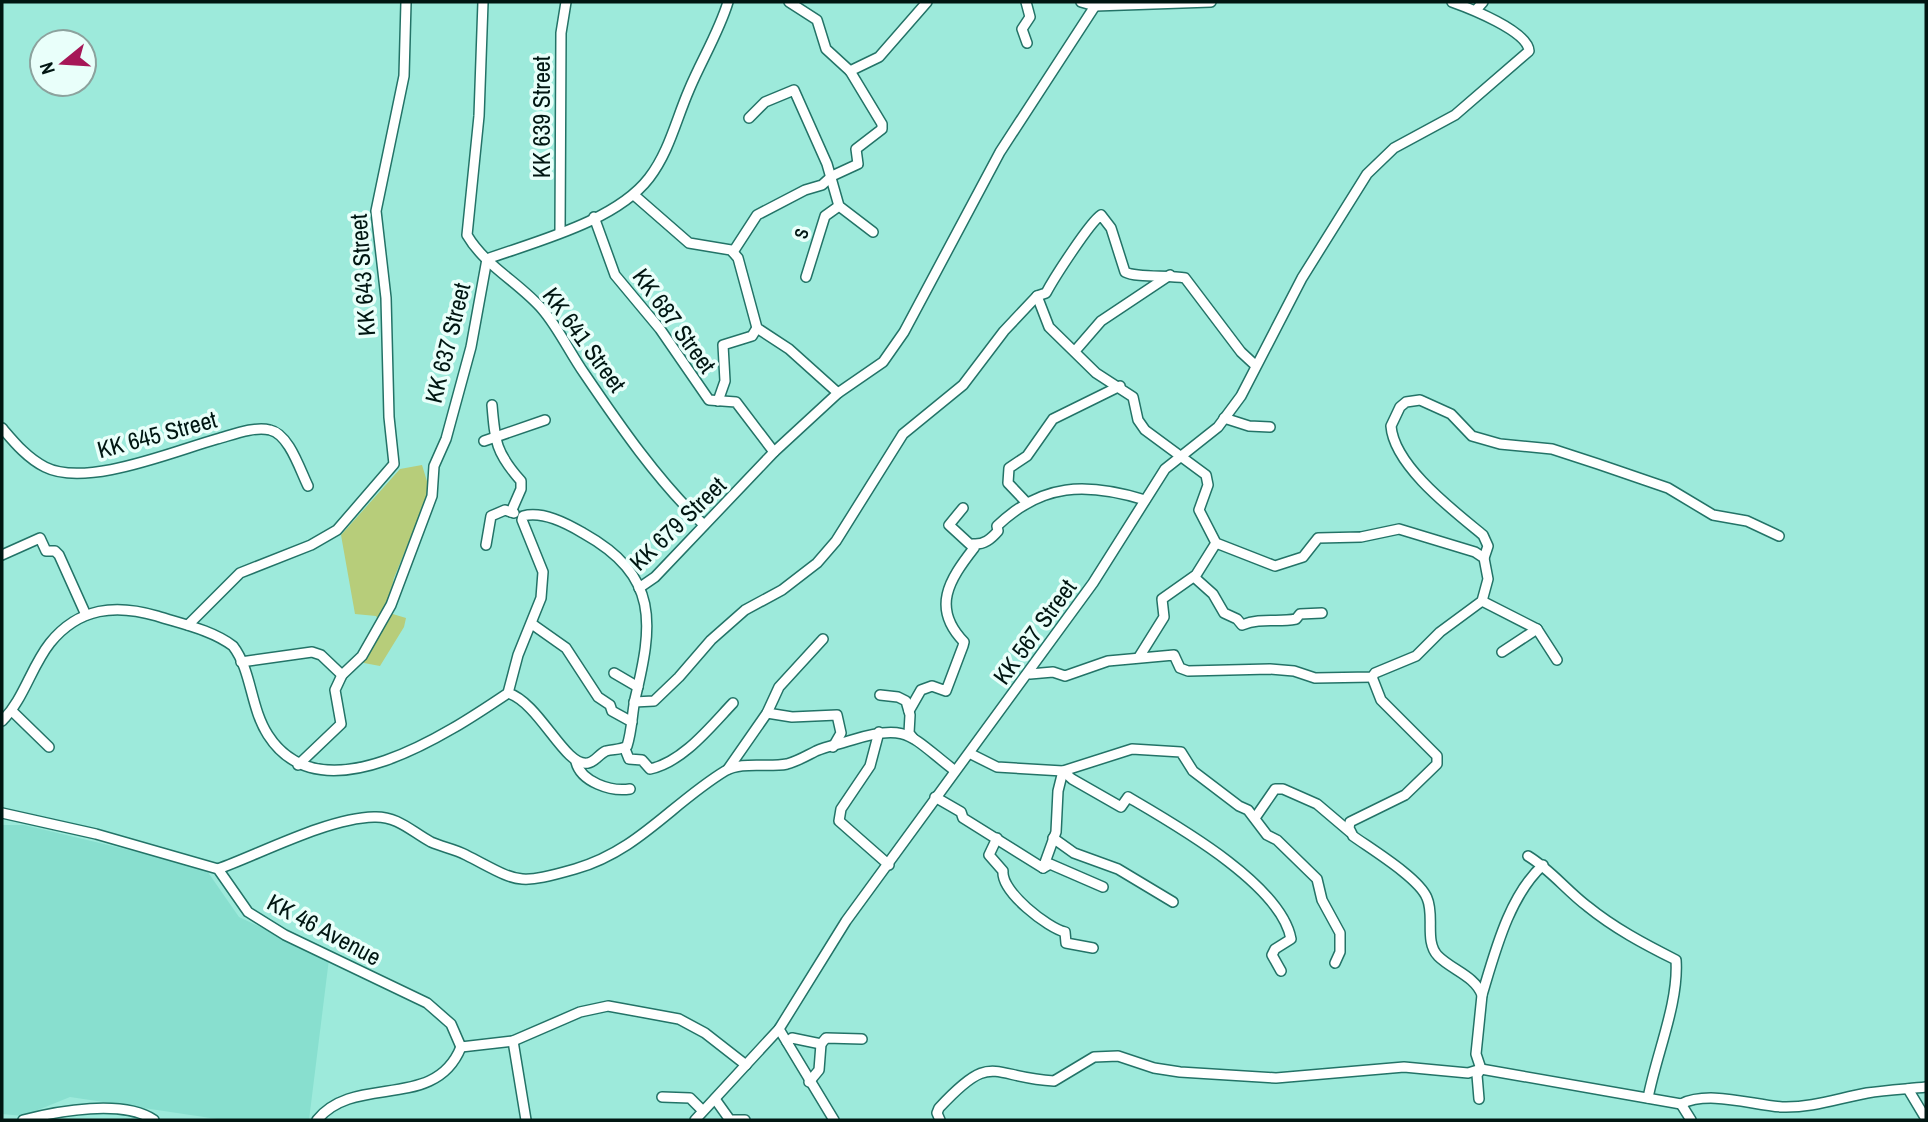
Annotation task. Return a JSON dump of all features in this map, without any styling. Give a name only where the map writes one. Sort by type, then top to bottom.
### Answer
[{"type":"street","name":"KK 643 Street","points":[[188,625],[240,573],[311,545],[337,530],[394,464],[388,417],[386,298],[376,211],[404,76],[406,2]]},
{"type":"street","name":"KK 641 Street","points":[[484,2],[479,116],[467,235],[487,259],[518,283],[544,311],[668,491],[704,525]]},
{"type":"street","name":"KK 639 Street","points":[[560,232],[561,33],[566,2]]},
{"type":"street","name":"KK 637 Street","points":[[342,675],[362,656],[377,632],[416,544],[432,496],[434,466],[446,439],[471,347],[487,259],[560,232],[634,195],[650,177],[671,140],[728,2]]},
{"type":"street","points":[[733,251],[757,215],[805,190],[822,185],[832,176],[858,164],[856,149],[882,129],[850,71],[826,48],[817,20],[789,2]]},
{"type":"street","points":[[850,71],[879,57],[927,2]]},
{"type":"street","points":[[1026,2],[1030,17],[1022,29],[1027,43]]},
{"type":"street","points":[[1081,2],[1095,6],[1211,2]]},
{"type":"street","points":[[1452,2],[1476,10],[1483,2]]},
{"type":"street","name":"KK 679 Street","points":[[625,749],[649,633],[639,588],[655,577],[741,490],[774,452],[838,393],[883,362],[904,332],[1000,152],[1095,6]]},
{"type":"street","name":"KK 567 Street","points":[[695,1120],[779,1029],[846,921],[890,865],[954,770],[971,754],[1029,674],[1093,583],[1165,469],[1224,418],[1241,396],[1255,365],[1343,209],[1386,154],[1455,115],[1529,51],[1526,43],[1476,10]]},
{"type":"street","points":[[749,118],[765,102],[794,90],[832,176],[839,206],[873,232]]},
{"type":"street","points":[[634,195],[689,243],[721,246],[733,251],[738,258],[757,328],[789,349],[838,393]]},
{"type":"street","name":"s","points":[[806,278],[826,212],[839,206]]},
{"type":"street","points":[[634,702],[654,701],[679,677],[710,640],[746,610],[782,590],[817,563],[836,541],[903,433],[963,385],[988,356],[1004,331],[1037,296],[1046,293],[1055,275],[1089,231],[1093,221],[1101,215],[1111,228],[1125,272],[1141,276],[1170,275],[1185,278],[1241,352],[1255,365]]},
{"type":"street","name":"KK 687 Street","points":[[594,217],[615,275],[660,329],[698,387],[709,400],[736,402],[774,452]]},
{"type":"street","points":[[1075,351],[1101,321],[1170,275]]},
{"type":"street","points":[[1037,296],[1049,327],[1096,373],[1121,386],[1133,397],[1138,420],[1145,430],[1182,455],[1208,480],[1199,510],[1216,543],[1275,566],[1303,557],[1318,538],[1361,537],[1399,529],[1475,552],[1484,558]]},
{"type":"street","points":[[718,401],[725,382],[723,345],[752,336],[757,328]]},
{"type":"street","points":[[1026,502],[1008,483],[1009,468],[1027,456],[1053,419],[1121,386]]},
{"type":"street","points":[[1029,674],[1044,671],[1070,675],[1108,661],[1174,655],[1180,668],[1188,671],[1270,669],[1294,671],[1315,678],[1372,677],[1375,673],[1416,656],[1440,632],[1482,601],[1488,579],[1484,558],[1488,545],[1483,535],[1427,484],[1401,451],[1391,426],[1400,407],[1406,402],[1420,400],[1439,407],[1472,436],[1500,444],[1552,449],[1639,477],[1668,488],[1713,515],[1747,520],[1779,536]]},
{"type":"street","points":[[492,405],[494,437],[500,458],[521,481],[521,489],[511,512]]},
{"type":"street","points":[[1224,418],[1249,426],[1270,427]]},
{"type":"street","points":[[484,441],[545,421]]},
{"type":"street","name":"KK 645 Street","points":[[2,428],[22,451],[44,467],[64,474],[98,472],[240,433],[270,430],[282,437],[308,486]]},
{"type":"street","points":[[963,508],[949,525],[973,544],[980,545],[993,537],[998,531],[997,526],[1026,502],[1059,489],[1130,495],[1145,500]]},
{"type":"street","points":[[486,545],[491,516],[505,510],[562,520],[624,563],[639,588]]},
{"type":"street","points":[[2,721],[12,711],[50,643],[86,615],[112,608],[144,612],[188,625],[227,641],[237,652],[258,718],[279,750],[298,765],[340,771],[421,746],[450,732],[508,693],[518,655],[533,624],[541,598],[543,572],[522,520],[525,515]]},
{"type":"street","points":[[2,555],[40,538],[46,551],[55,551],[59,555],[86,615]]},
{"type":"street","points":[[1139,657],[1164,617],[1161,599],[1194,577],[1216,543]]},
{"type":"street","points":[[909,711],[922,690],[932,686],[946,691],[954,675],[964,642],[948,622],[946,591],[974,548],[973,544]]},
{"type":"street","points":[[1194,577],[1213,594],[1223,613],[1237,619],[1242,625],[1257,620],[1272,618],[1279,622],[1296,619],[1300,614],[1322,613]]},
{"type":"street","points":[[1482,601],[1537,629],[1557,660]]},
{"type":"street","points":[[533,624],[566,648],[598,697],[610,705],[612,711],[632,722]]},
{"type":"street","points":[[1502,652],[1537,629]]},
{"type":"street","points":[[728,769],[767,713],[779,687],[823,639]]},
{"type":"street","points":[[241,662],[312,652],[321,655],[342,675],[335,690],[341,724],[298,765]]},
{"type":"street","points":[[614,673],[638,687]]},
{"type":"street","points":[[1350,832],[1350,822],[1405,795],[1437,764],[1437,756],[1381,700],[1372,677]]},
{"type":"street","points":[[508,693],[523,700],[537,712],[568,757],[576,762],[592,762],[608,750],[625,749],[629,759],[642,760],[650,769],[659,767],[698,739],[733,703]]},
{"type":"street","points":[[880,695],[906,701],[909,733],[954,770]]},
{"type":"street","points":[[12,711],[48,747]]},
{"type":"street","points":[[767,713],[792,717],[836,715],[841,733],[832,747]]},
{"type":"street","points":[[2,813],[96,834],[218,869],[307,834],[374,817],[394,819],[432,842],[463,853],[507,878],[525,881],[577,869],[629,846],[696,791],[728,769],[741,765],[775,767],[798,762],[832,747],[879,732],[893,730],[913,738]]},
{"type":"street","points":[[879,732],[870,766],[841,809],[839,821],[890,865]]},
{"type":"street","points":[[971,754],[997,767],[1063,771],[1132,749],[1181,752],[1202,778],[1255,818],[1267,835],[1277,839],[1317,879],[1322,900],[1340,933],[1340,952],[1335,963]]},
{"type":"street","points":[[576,762],[579,770],[595,783],[630,789]]},
{"type":"street","points":[[1044,868],[1053,838],[1063,771]]},
{"type":"street","points":[[1063,771],[1121,807],[1128,797],[1146,807],[1212,848],[1239,871],[1288,925],[1291,939],[1275,949],[1272,955],[1280,971]]},
{"type":"street","points":[[1255,818],[1275,789],[1283,789],[1317,804],[1422,889],[1429,903],[1431,939],[1437,955],[1479,987],[1482,995]]},
{"type":"street","points":[[935,797],[955,808],[963,818],[1044,868]]},
{"type":"street","points":[[997,838],[989,855],[1003,871],[1003,877],[1018,902],[1028,911],[1065,932],[1066,943],[1093,948]]},
{"type":"street","points":[[1053,838],[1074,853],[1118,869],[1173,902]]},
{"type":"street","points":[[1528,856],[1543,865],[1584,904],[1615,927],[1676,960],[1670,1012],[1647,1098]]},
{"type":"street","points":[[1044,868],[1050,864],[1103,887]]},
{"type":"street","points":[[1481,1069],[1476,1054],[1482,995],[1503,925],[1534,873],[1543,865]]},
{"type":"street","name":"KK 46 Avenue","points":[[218,869],[248,912],[285,935],[427,1003],[451,1024],[461,1047]]},
{"type":"street","points":[[317,1120],[333,1103],[432,1081],[454,1063],[461,1047],[513,1041],[580,1012],[608,1006],[678,1018],[705,1033],[746,1065]]},
{"type":"street","points":[[779,1029],[834,1120]]},
{"type":"street","points":[[787,1042],[792,1038],[821,1044]]},
{"type":"street","points":[[809,1082],[819,1070],[821,1044],[826,1038],[862,1039]]},
{"type":"street","points":[[513,1041],[526,1120]]},
{"type":"street","points":[[940,1120],[937,1113],[939,1108],[980,1072],[995,1069],[1054,1081],[1094,1057],[1118,1056],[1154,1068],[1181,1072],[1276,1078],[1404,1067],[1468,1073],[1481,1069],[1681,1104],[1705,1099],[1782,1107],[1814,1105],[1867,1093],[1926,1087]]},
{"type":"street","points":[[1479,1100],[1477,1075],[1481,1069]]},
{"type":"street","points":[[1908,1089],[1926,1119]]},
{"type":"street","points":[[662,1097],[690,1098],[702,1110]]},
{"type":"street","points":[[715,1099],[730,1120],[745,1120]]},
{"type":"street","points":[[1681,1104],[1691,1120]]},
{"type":"street","points":[[23,1120],[99,1109],[142,1112],[154,1120]]},
{"type":"shaded area","points":[[422,465],[430,491],[394,578],[386,612],[406,618],[404,627],[380,666],[364,663],[359,658],[380,623],[376,616],[355,614],[341,535],[400,469]]},
{"type":"shaded area","points":[[2,825],[24,825],[205,868],[239,917],[329,959],[309,1120],[224,1120],[70,1097],[23,1116],[2,1114]]}]
